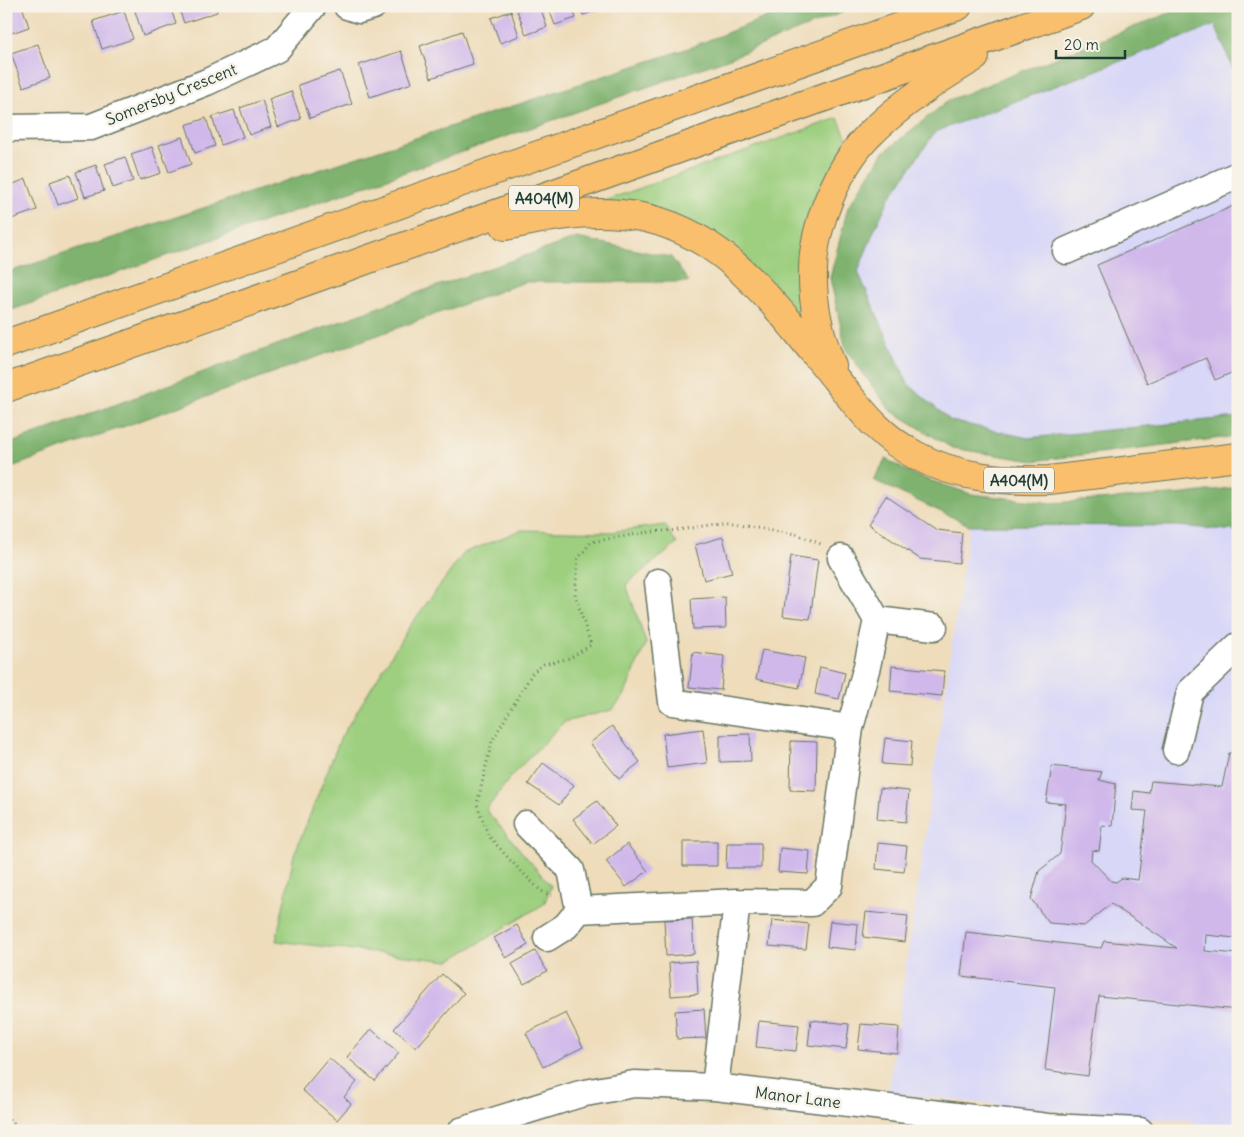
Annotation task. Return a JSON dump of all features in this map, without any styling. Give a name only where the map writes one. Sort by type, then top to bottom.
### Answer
[{"type":"highway","name":"A404(M)","points":[[6,344],[958,6]]},
{"type":"highway","name":"A404(M)","points":[[6,388],[1081,6]]},
{"type":"highway","name":"A404(M)","points":[[839,383],[823,341],[817,317],[812,269],[815,245],[834,188],[848,162],[867,137],[891,114],[947,73],[1030,25]]},
{"type":"highway","name":"A404(M)","points":[[415,243],[545,218],[595,213],[622,214],[649,219],[674,227],[717,250],[755,283],[862,413],[877,428],[896,443],[918,456],[941,467],[967,475],[1020,480],[1049,480],[1238,457]]},
{"type":"street","name":"Somersby Crescent","points":[[6,128],[91,127],[207,82],[278,49],[313,6]]},
{"type":"street","points":[[347,6],[359,10],[373,6]]},
{"type":"street","points":[[1066,251],[1238,175]]},
{"type":"street","points":[[547,938],[566,926],[579,910],[738,902],[812,903],[829,886],[850,728],[877,620],[841,558]]},
{"type":"street","points":[[658,582],[672,702],[850,728]]},
{"type":"street","points":[[877,620],[934,627]]},
{"type":"street","points":[[1176,750],[1190,692],[1238,646]]},
{"type":"street","points":[[526,824],[571,870],[579,910]]},
{"type":"street","points":[[715,1087],[738,902]]},
{"type":"street","name":"Manor Lane","points":[[461,1131],[580,1094],[634,1084],[715,1087],[1048,1127],[1140,1131]]},
{"type":"path","points":[[579,910],[541,890],[511,861],[488,835],[477,804],[492,741],[533,672],[544,664],[570,658],[591,645],[575,595],[578,559],[591,542],[649,532],[680,530],[728,522],[796,534],[820,544],[841,558]]},
{"type":"path","points":[[6,1116],[22,1131]]},
{"type":"shaded area","points":[[1215,25],[1238,82],[1238,418],[1028,438],[951,421],[908,385],[858,272],[889,199],[935,132]]},
{"type":"shaded area","points":[[969,525],[1177,526],[1238,531],[1238,1131],[1215,1131],[1187,1120],[1113,1117],[888,1093]]},
{"type":"green space","points":[[795,6],[858,6],[730,58],[6,312],[6,273],[686,49]]},
{"type":"green space","points":[[1187,6],[1238,6],[1238,81],[1215,25],[935,132],[889,199],[858,272],[908,384],[951,421],[1028,438],[1238,417],[1238,436],[1033,461],[952,448],[890,410],[846,350],[830,278],[848,207],[883,153],[949,100]]},
{"type":"green space","points":[[838,118],[847,139],[842,143],[844,149],[807,321],[802,324],[771,283],[601,202]]},
{"type":"green space","points":[[577,238],[671,257],[689,282],[525,282],[6,469],[6,445],[420,292]]},
{"type":"green space","points":[[886,459],[914,475],[971,494],[1052,503],[1185,494],[1238,487],[1238,531],[1177,526],[969,525],[873,480]]},
{"type":"green space","points":[[665,525],[677,544],[626,584],[646,643],[624,696],[612,710],[564,722],[512,775],[486,810],[551,886],[544,904],[449,961],[276,941],[294,855],[341,737],[409,627],[464,553],[521,530],[611,532]]},
{"type":"building","points":[[6,6],[22,6],[29,27],[6,35]]},
{"type":"building","points":[[140,6],[170,6],[176,24],[143,36],[134,8]]},
{"type":"building","points":[[178,6],[216,6],[217,12],[184,23]]},
{"type":"building","points":[[528,6],[540,6],[547,27],[526,35],[517,10]]},
{"type":"building","points":[[548,6],[572,6],[576,18],[555,25]]},
{"type":"building","points":[[580,6],[603,6],[604,8],[583,15]]},
{"type":"building","points":[[124,11],[133,39],[102,49],[93,21]]},
{"type":"building","points":[[511,11],[519,36],[500,43],[491,18]]},
{"type":"building","points":[[462,31],[473,64],[431,78],[420,46]]},
{"type":"building","points":[[38,44],[50,78],[23,87],[11,53]]},
{"type":"building","points":[[401,51],[412,83],[370,97],[359,65]]},
{"type":"building","points":[[340,71],[352,104],[310,118],[298,85]]},
{"type":"building","points":[[291,91],[301,119],[278,127],[269,99]]},
{"type":"building","points":[[262,100],[271,127],[249,135],[240,108]]},
{"type":"building","points":[[234,110],[243,137],[221,145],[212,117]]},
{"type":"building","points":[[206,118],[215,146],[195,153],[186,125]]},
{"type":"building","points":[[182,137],[191,164],[169,172],[159,145]]},
{"type":"building","points":[[152,147],[161,173],[140,180],[131,154]]},
{"type":"building","points":[[125,157],[133,181],[113,188],[105,164]]},
{"type":"building","points":[[96,165],[104,191],[85,197],[76,172]]},
{"type":"building","points":[[70,175],[78,198],[58,205],[50,182]]},
{"type":"building","points":[[26,179],[37,210],[6,221],[6,187]]},
{"type":"building","points":[[1238,204],[1238,344],[1235,345],[1238,351],[1238,370],[1215,380],[1206,358],[1147,383],[1097,265]]},
{"type":"building","points":[[886,496],[937,530],[962,533],[959,563],[920,559],[868,524]]},
{"type":"building","points":[[723,537],[732,573],[704,580],[695,545]]},
{"type":"building","points":[[791,556],[818,560],[810,619],[783,616]]},
{"type":"building","points":[[725,597],[726,628],[693,629],[691,599]]},
{"type":"building","points":[[762,650],[805,658],[799,688],[756,679]]},
{"type":"building","points":[[693,652],[724,656],[721,690],[689,687]]},
{"type":"building","points":[[892,666],[944,671],[942,696],[890,691]]},
{"type":"building","points":[[820,667],[845,673],[839,699],[815,694]]},
{"type":"building","points":[[612,726],[640,762],[619,779],[590,743]]},
{"type":"building","points":[[703,729],[707,763],[667,768],[663,734]]},
{"type":"building","points":[[750,734],[751,761],[720,762],[720,735]]},
{"type":"building","points":[[885,738],[912,741],[910,766],[882,764]]},
{"type":"building","points":[[791,741],[817,742],[816,791],[790,790]]},
{"type":"building","points":[[1229,753],[1238,753],[1238,923],[1236,923],[1235,938],[1206,935],[1205,951],[1238,954],[1238,1010],[1099,996],[1088,1076],[1045,1070],[1055,987],[961,976],[966,932],[1101,948],[1104,941],[1177,948],[1111,904],[1084,926],[1049,923],[1031,899],[1039,871],[1060,854],[1066,804],[1046,802],[1052,766],[1102,772],[1099,780],[1116,784],[1112,826],[1102,825],[1099,851],[1092,850],[1091,860],[1111,881],[1116,882],[1122,878],[1138,880],[1147,811],[1132,810],[1134,791],[1149,793],[1151,781],[1222,787]]},
{"type":"building","points":[[543,763],[574,785],[559,805],[528,784]]},
{"type":"building","points":[[880,788],[909,791],[906,822],[877,819]]},
{"type":"building","points":[[597,801],[616,826],[593,844],[573,819]]},
{"type":"building","points":[[683,841],[717,841],[717,866],[683,866]]},
{"type":"building","points":[[727,843],[761,843],[761,868],[726,868]]},
{"type":"building","points":[[878,843],[907,846],[904,872],[876,869]]},
{"type":"building","points":[[627,844],[648,871],[626,887],[606,861]]},
{"type":"building","points":[[780,848],[810,851],[808,874],[778,872]]},
{"type":"building","points":[[866,912],[908,916],[905,942],[863,937]]},
{"type":"building","points":[[692,919],[694,954],[666,956],[664,920]]},
{"type":"building","points":[[772,920],[809,924],[806,949],[769,946]]},
{"type":"building","points":[[830,921],[858,924],[856,950],[827,947]]},
{"type":"building","points":[[517,925],[528,945],[506,958],[494,938]]},
{"type":"building","points":[[535,951],[547,971],[524,984],[512,964]]},
{"type":"building","points":[[696,961],[698,994],[671,996],[669,963]]},
{"type":"building","points":[[442,974],[464,993],[416,1048],[394,1029]]},
{"type":"building","points":[[704,1009],[706,1038],[677,1039],[675,1011]]},
{"type":"building","points":[[566,1013],[583,1047],[543,1067],[526,1033]]},
{"type":"building","points":[[811,1020],[849,1024],[846,1049],[808,1045]]},
{"type":"building","points":[[759,1021],[799,1025],[796,1051],[756,1047]]},
{"type":"building","points":[[861,1024],[899,1027],[897,1053],[858,1049]]},
{"type":"building","points":[[371,1029],[399,1053],[375,1081],[347,1057]]},
{"type":"building","points":[[329,1058],[357,1082],[344,1097],[351,1104],[337,1120],[302,1090]]}]
